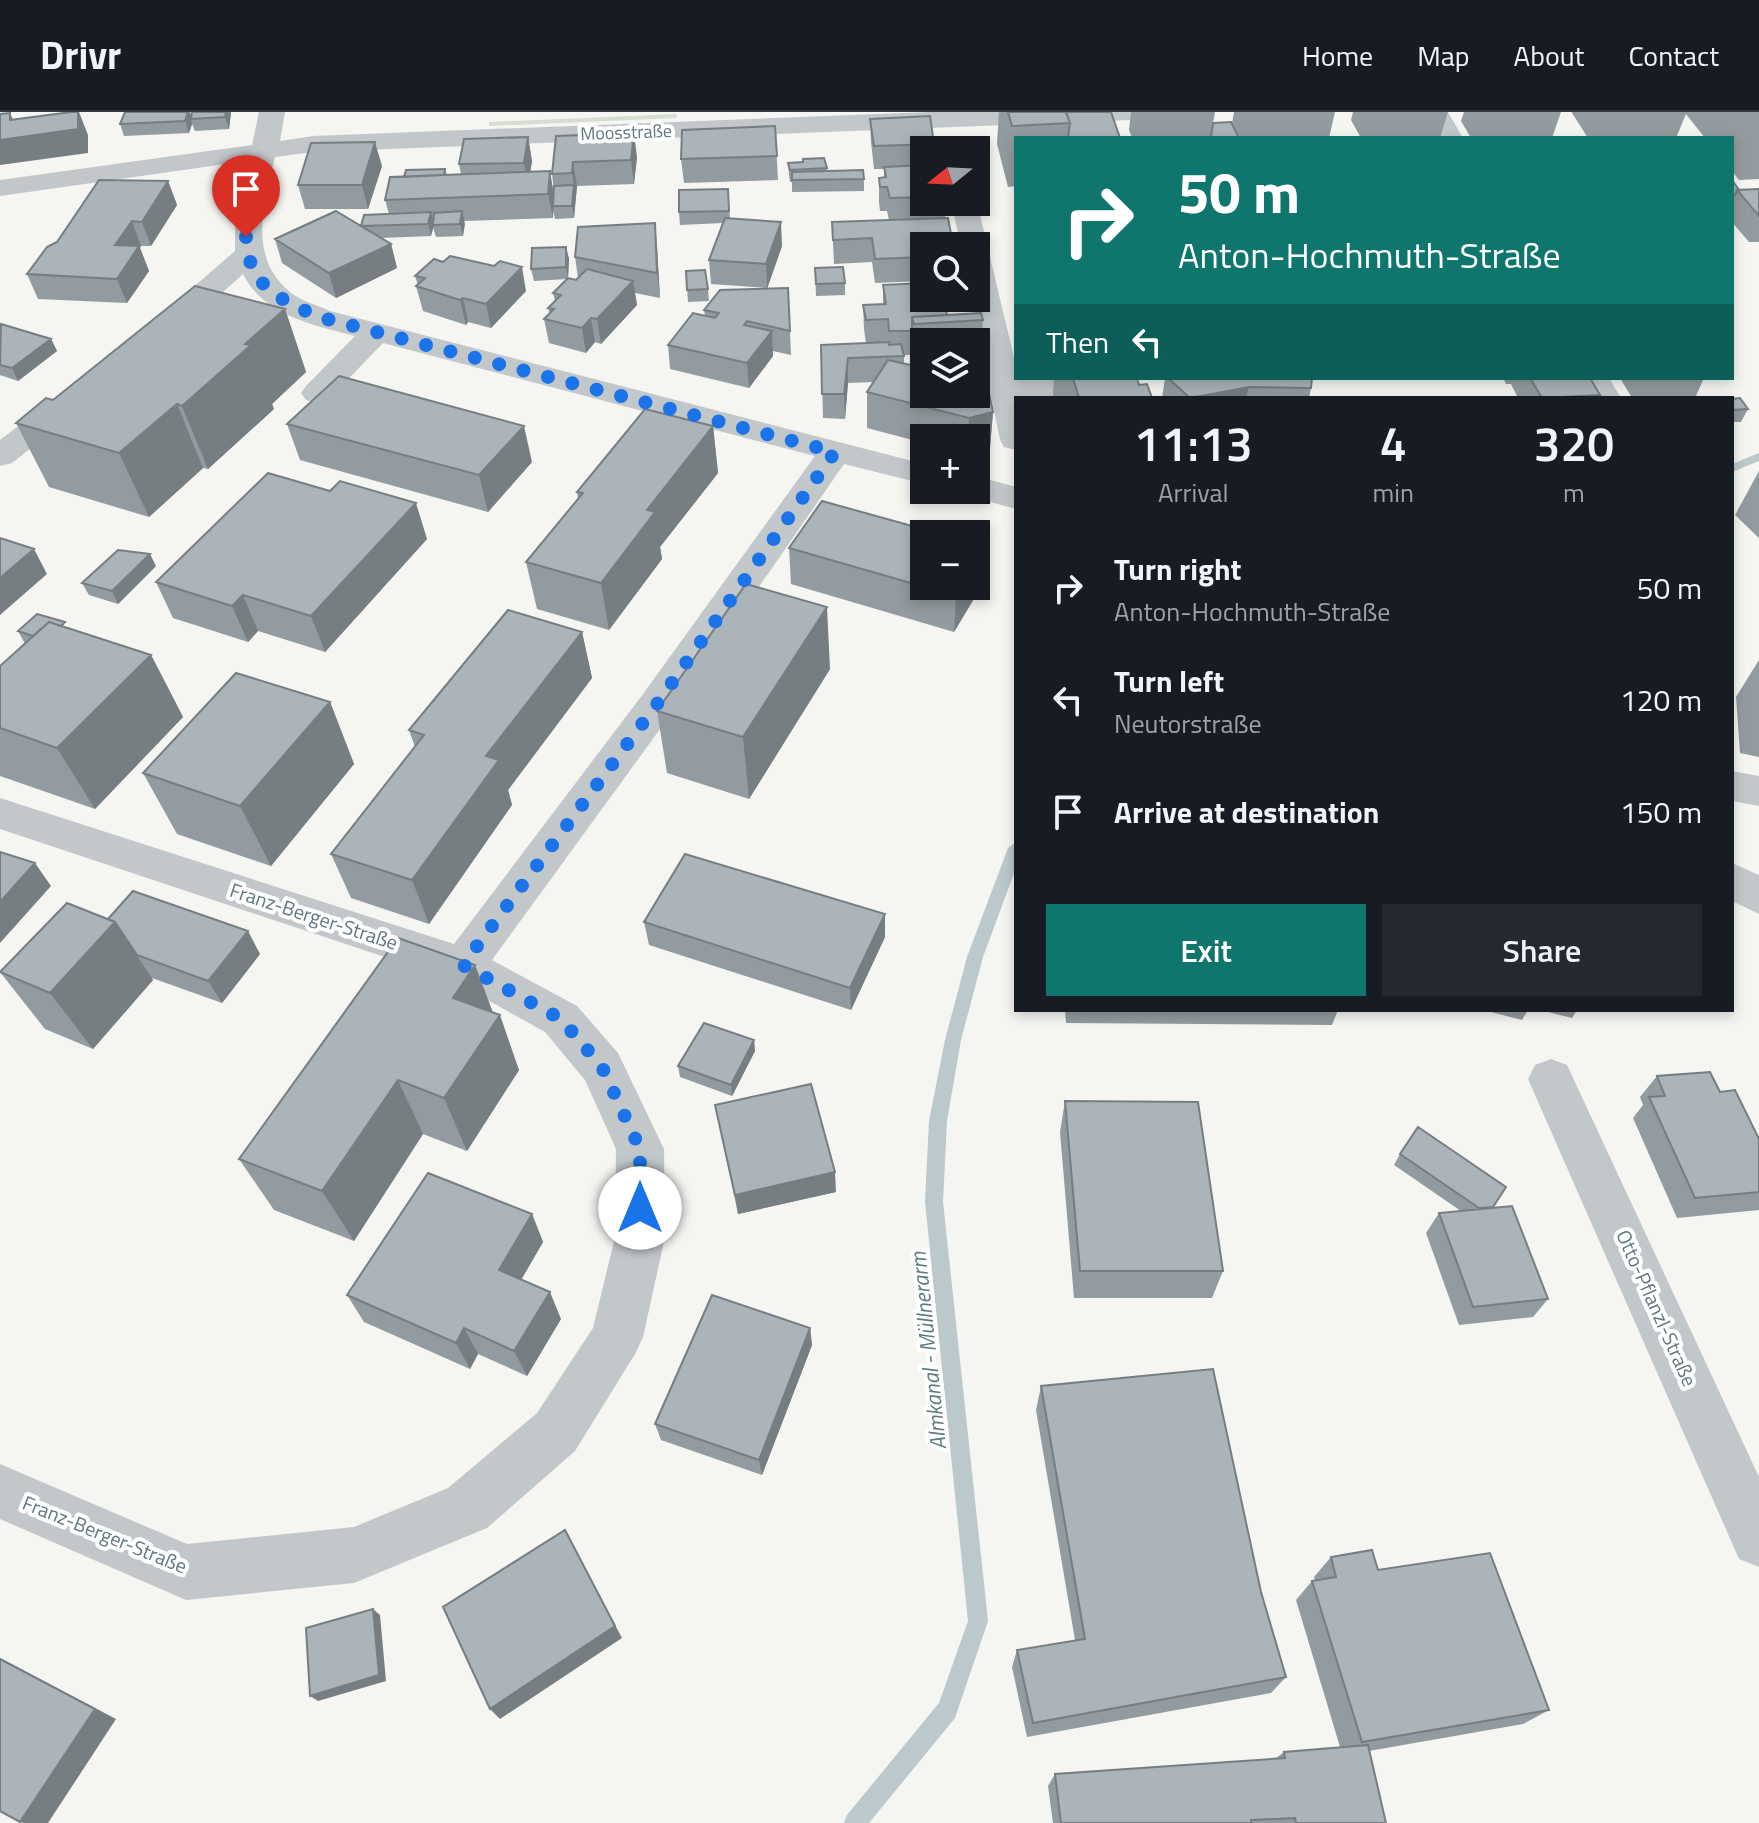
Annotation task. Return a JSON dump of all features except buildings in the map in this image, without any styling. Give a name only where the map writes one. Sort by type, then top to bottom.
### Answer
[{"type":"street","points":[[272,112],[248,220],[247,255],[254,272],[281,301],[319,317],[910,471]]},
{"type":"street","name":"Moosstraße","points":[[0,188],[264,150],[476,124],[947,124],[1131,112]]},
{"type":"street","points":[[1435,112],[1449,136]]},
{"type":"street","points":[[212,322],[144,344],[247,255]]},
{"type":"street","points":[[989,312],[1014,430]]},
{"type":"street","points":[[249,316],[319,317]]},
{"type":"street","points":[[317,393],[376,332]]},
{"type":"street","points":[[1005,387],[1138,382],[1140,390]]},
{"type":"street","points":[[0,456],[88,388]]},
{"type":"street","points":[[463,965],[657,704],[835,452]]},
{"type":"street","points":[[990,491],[1014,497]]},
{"type":"street","points":[[1734,786],[1759,791]]},
{"type":"street","name":"Franz-Berger-Straße","points":[[0,813],[463,965],[561,1019],[602,1067],[640,1149],[640,1237],[617,1337],[556,1432],[467,1508],[354,1555],[186,1572],[0,1491]]},
{"type":"street","points":[[1734,880],[1759,897]]},
{"type":"street","name":"Otto-Pflanzl-Straße","points":[[1551,1079],[1759,1539]]},
{"type":"shaded area","points":[[676,114],[677,118],[489,126],[489,122]]},
{"type":"waterway","name":"Almkanal - Müllnerarm","points":[[1734,467],[1759,457]]},
{"type":"waterway","name":"Almkanal - Müllnerarm","points":[[855,1823],[947,1710],[978,1621],[934,1202],[938,1121],[953,1040],[975,957],[1014,853]]},
{"type":"route","points":[[246,237],[247,255],[254,272],[266,287],[281,301],[319,317],[835,452],[657,704],[463,965],[561,1019],[602,1067],[640,1149],[640,1208]]}]
